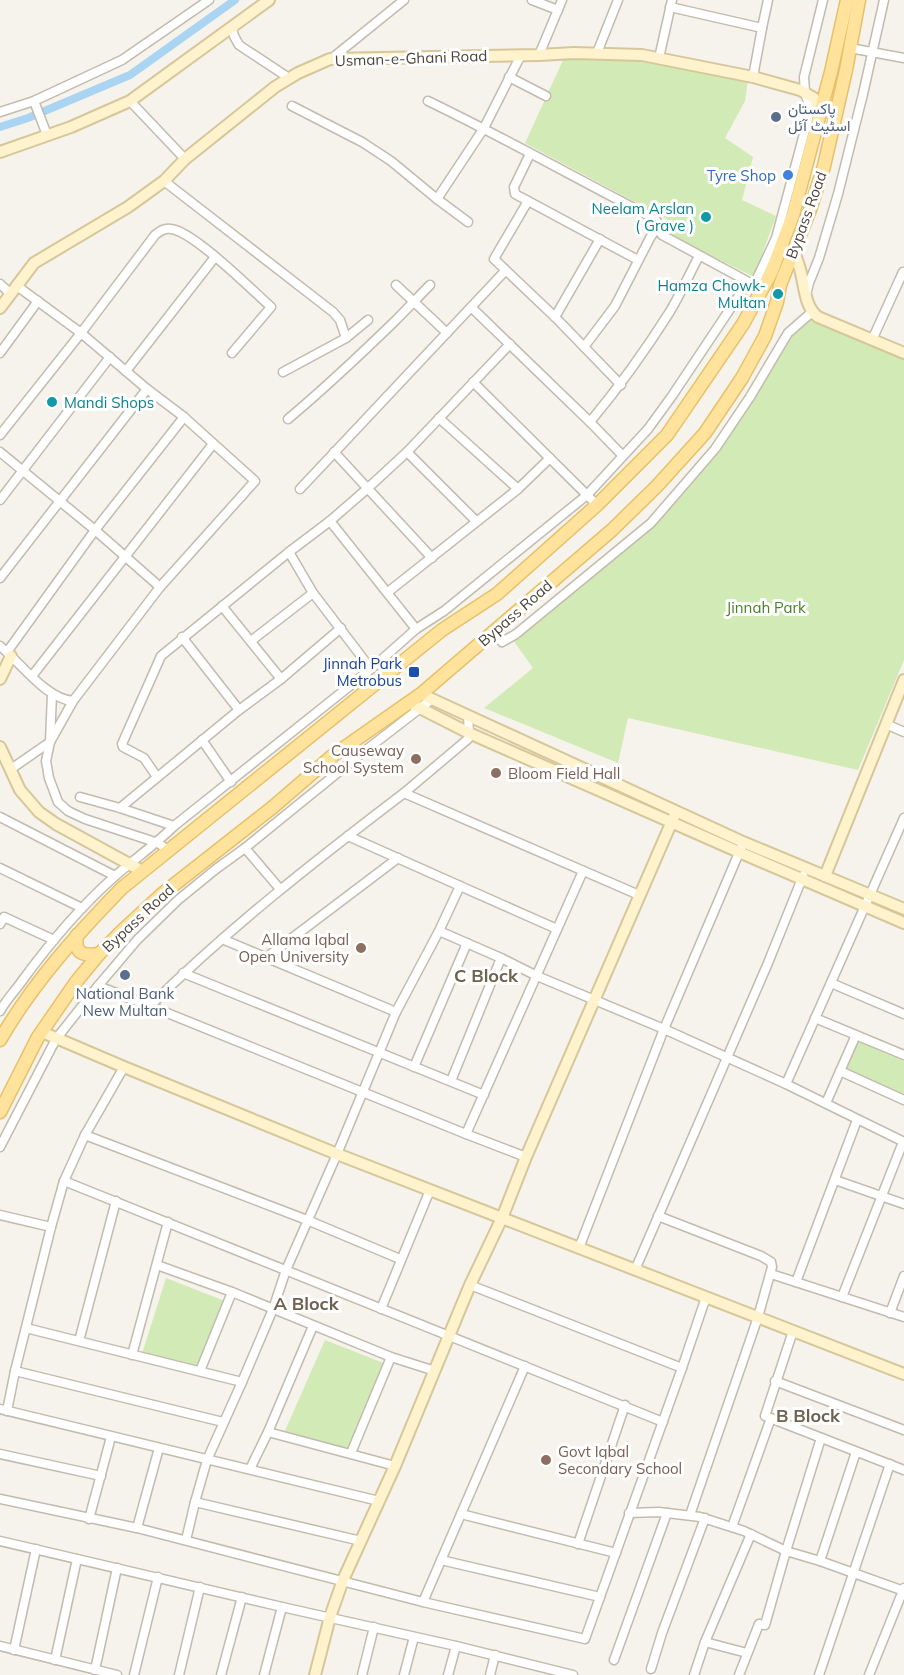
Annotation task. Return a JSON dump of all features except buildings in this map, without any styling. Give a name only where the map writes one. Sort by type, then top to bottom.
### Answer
[{"type":"main road","points":[[0,152],[71,127],[130,101],[269,0]]},
{"type":"main road","points":[[0,1040],[9,1024],[60,955],[122,888],[142,871],[163,846],[442,630],[497,594],[597,505],[667,435],[743,324],[759,289],[771,273],[793,215],[847,0]]},
{"type":"main road","name":"Bypass Road","points":[[0,1112],[42,1032],[99,954],[161,895],[273,807],[331,757],[426,697],[493,632],[612,530],[657,486],[705,433],[742,378],[765,336],[777,302],[780,285],[810,210],[824,166],[859,0]]},
{"type":"main road","name":"Usman-e-Ghani Road","points":[[0,308],[34,263],[128,207],[164,181],[185,159],[275,87],[298,73],[330,59],[620,53],[659,58],[753,77],[805,92]]},
{"type":"main road","points":[[805,92],[814,98],[820,114]]},
{"type":"main road","points":[[793,249],[812,312],[818,317],[904,353]]},
{"type":"main road","points":[[759,289],[777,302]]},
{"type":"main road","points":[[0,679],[6,651]]},
{"type":"main road","points":[[825,876],[904,680]]},
{"type":"main road","points":[[426,697],[674,817]]},
{"type":"main road","points":[[415,706],[469,733],[674,817],[804,874],[866,907],[904,923]]},
{"type":"main road","points":[[0,747],[20,790],[39,812],[56,824],[142,871]]},
{"type":"main road","points":[[315,1675],[330,1617],[343,1580],[395,1466],[448,1336],[502,1218],[526,1157],[674,817]]},
{"type":"main road","points":[[804,874],[825,876],[904,909]]},
{"type":"main road","points":[[77,935],[79,952],[85,955],[99,954]]},
{"type":"main road","points":[[60,955],[70,953],[77,956],[81,963],[82,975]]},
{"type":"main road","points":[[42,1032],[337,1154],[904,1374]]},
{"type":"street","points":[[0,112],[35,103],[122,60],[209,0]]},
{"type":"street","points":[[330,59],[404,0]]},
{"type":"street","points":[[532,0],[558,10]]},
{"type":"street","points":[[539,55],[562,0]]},
{"type":"street","points":[[597,53],[618,0]]},
{"type":"street","points":[[753,77],[768,0]]},
{"type":"street","points":[[759,289],[776,238],[809,113],[805,92],[805,72],[823,0]]},
{"type":"street","points":[[806,297],[838,194],[884,0]]},
{"type":"street","points":[[659,58],[671,4],[762,28]]},
{"type":"street","points":[[232,28],[239,45],[289,78]]},
{"type":"street","points":[[850,48],[904,58]]},
{"type":"street","points":[[437,199],[484,128],[521,55]]},
{"type":"street","points":[[509,77],[546,96]]},
{"type":"street","points":[[130,101],[185,159]]},
{"type":"street","points":[[428,101],[484,128],[655,219],[662,235],[759,289]]},
{"type":"street","points":[[35,103],[47,135]]},
{"type":"street","points":[[292,106],[362,142],[391,161],[468,222]]},
{"type":"street","points":[[530,154],[513,191],[515,194],[638,261]]},
{"type":"street","points":[[164,181],[333,312],[340,320],[346,338]]},
{"type":"street","points":[[528,201],[494,259],[621,385]]},
{"type":"street","points":[[584,347],[615,306],[658,226]]},
{"type":"street","points":[[0,435],[162,229],[170,228],[186,234],[271,307],[232,353]]},
{"type":"street","points":[[555,317],[600,239]]},
{"type":"street","points":[[590,422],[621,385],[670,311],[699,256]]},
{"type":"street","points":[[126,371],[215,257]]},
{"type":"street","points":[[300,489],[505,271]]},
{"type":"street","points":[[872,340],[904,272]]},
{"type":"street","points":[[0,284],[38,301],[81,333],[184,417],[255,481],[160,587],[73,701],[50,742],[11,769]]},
{"type":"street","points":[[396,285],[447,333]]},
{"type":"street","points":[[288,418],[328,384],[430,285]]},
{"type":"street","points":[[1,1006],[82,908],[129,863],[163,846],[174,826],[374,666],[416,629],[444,611],[564,516],[587,495],[648,429],[742,291],[759,289]]},
{"type":"street","points":[[0,353],[38,301]]},
{"type":"street","points":[[471,307],[623,456]]},
{"type":"street","points":[[493,632],[501,642],[516,634],[651,523],[715,449],[750,397],[788,333],[812,312]]},
{"type":"street","points":[[282,372],[346,338],[368,320]]},
{"type":"street","points":[[157,777],[144,758],[123,747],[122,744],[161,656],[368,488],[510,344]]},
{"type":"street","points":[[0,500],[110,357]]},
{"type":"street","points":[[473,382],[597,505]]},
{"type":"street","points":[[0,578],[147,389]]},
{"type":"street","points":[[73,701],[52,694],[6,651],[95,530],[184,417]]},
{"type":"street","points":[[439,418],[518,489]]},
{"type":"street","points":[[32,676],[213,444]]},
{"type":"street","points":[[0,452],[160,587]]},
{"type":"street","points":[[334,452],[432,558]]},
{"type":"street","points":[[406,452],[476,522]]},
{"type":"street","points":[[388,592],[518,489],[550,458]]},
{"type":"street","points":[[330,521],[416,629]]},
{"type":"street","points":[[289,552],[313,592],[341,628],[374,666],[385,675]]},
{"type":"street","points":[[251,641],[313,592]]},
{"type":"street","points":[[222,606],[281,679]]},
{"type":"street","points":[[120,808],[341,628]]},
{"type":"street","points":[[182,637],[239,710]]},
{"type":"street","points":[[52,694],[50,742],[46,761],[49,778],[58,802],[68,811],[85,819],[163,846]]},
{"type":"street","points":[[0,1147],[56,1039],[137,940],[178,900],[357,757],[415,706]]},
{"type":"street","points":[[150,1006],[280,889],[404,793],[468,739],[468,716]]},
{"type":"street","points":[[886,724],[904,732]]},
{"type":"street","points":[[202,740],[231,782]]},
{"type":"street","points":[[404,793],[639,895]]},
{"type":"street","points":[[80,797],[174,826]]},
{"type":"street","points":[[0,817],[115,876]]},
{"type":"street","points":[[786,1084],[904,818]]},
{"type":"street","points":[[348,836],[557,929]]},
{"type":"street","points":[[579,1248],[664,1029],[741,847]]},
{"type":"street","points":[[245,848],[280,889]]},
{"type":"street","points":[[267,957],[399,858]]},
{"type":"street","points":[[0,868],[82,908]]},
{"type":"street","points":[[466,1134],[583,872]]},
{"type":"street","points":[[635,1270],[768,963],[804,874]]},
{"type":"street","points":[[186,1540],[207,1460],[273,1309],[285,1270],[337,1154],[396,1012],[460,886]]},
{"type":"street","points":[[0,924],[4,917],[54,940]]},
{"type":"street","points":[[439,931],[786,1084],[904,1142],[842,1297]]},
{"type":"street","points":[[222,939],[396,1012]]},
{"type":"street","points":[[414,1067],[467,943]]},
{"type":"street","points":[[451,1081],[501,958]]},
{"type":"street","points":[[183,974],[484,1095]]},
{"type":"street","points":[[831,983],[904,1014]]},
{"type":"street","points":[[98,986],[526,1157]]},
{"type":"street","points":[[815,1018],[904,1055]]},
{"type":"street","points":[[826,1103],[856,1035]]},
{"type":"street","points":[[124,1067],[86,1135],[64,1181],[4,1410],[379,1501]]},
{"type":"street","points":[[840,1071],[904,1100]]},
{"type":"street","points":[[796,1282],[857,1120]]},
{"type":"street","points":[[86,1135],[307,1220],[400,1259]]},
{"type":"street","points":[[835,1180],[904,1204]]},
{"type":"street","points":[[64,1181],[663,1422]]},
{"type":"street","points":[[381,1309],[430,1190]]},
{"type":"street","points":[[79,1341],[116,1201]]},
{"type":"street","points":[[0,1215],[51,1227]]},
{"type":"street","points":[[658,1215],[771,1262],[771,1274],[758,1317],[690,1515]]},
{"type":"street","points":[[132,1354],[168,1222]]},
{"type":"street","points":[[157,1265],[232,1292],[391,1357],[435,1371]]},
{"type":"street","points":[[771,1274],[904,1317]]},
{"type":"street","points":[[891,1313],[904,1276]]},
{"type":"street","points":[[470,1285],[682,1368]]},
{"type":"street","points":[[200,1371],[232,1292]]},
{"type":"street","points":[[0,1498],[137,1528],[423,1602],[585,1639],[706,1297]]},
{"type":"street","points":[[250,1469],[313,1326]]},
{"type":"street","points":[[26,1328],[242,1382]]},
{"type":"street","points":[[793,1331],[765,1416],[904,1470]]},
{"type":"street","points":[[351,1453],[391,1357]]},
{"type":"street","points":[[423,1602],[525,1366]]},
{"type":"street","points":[[15,1371],[223,1422]]},
{"type":"street","points":[[776,1381],[904,1431]]},
{"type":"street","points":[[578,1544],[625,1405]]},
{"type":"street","points":[[732,1527],[771,1419]]},
{"type":"street","points":[[268,1432],[395,1466]]},
{"type":"street","points":[[89,1519],[111,1437]]},
{"type":"street","points":[[739,1675],[759,1624],[765,1625],[821,1438]]},
{"type":"street","points":[[137,1528],[159,1448]]},
{"type":"street","points":[[820,1560],[856,1452]]},
{"type":"street","points":[[0,1454],[101,1476]]},
{"type":"street","points":[[819,1675],[890,1464]]},
{"type":"street","points":[[195,1502],[361,1541]]},
{"type":"street","points":[[629,1513],[667,1513],[705,1518],[751,1534],[786,1551],[820,1560],[904,1590],[869,1675]]},
{"type":"street","points":[[614,1660],[667,1513]]},
{"type":"street","points":[[461,1514],[616,1553]]},
{"type":"street","points":[[651,1669],[705,1518]]},
{"type":"street","points":[[694,1675],[705,1642],[751,1534]]},
{"type":"street","points":[[0,1541],[573,1675]]},
{"type":"street","points":[[14,1650],[36,1549]]},
{"type":"street","points":[[55,1660],[77,1559]]},
{"type":"street","points":[[441,1560],[600,1597]]},
{"type":"street","points":[[95,1670],[117,1568]]},
{"type":"street","points":[[134,1675],[158,1578]]},
{"type":"street","points":[[179,1675],[200,1587]]},
{"type":"street","points":[[221,1675],[242,1597]]},
{"type":"street","points":[[264,1675],[282,1607]]},
{"type":"street","points":[[362,1675],[374,1627]]},
{"type":"street","points":[[404,1675],[414,1637]]},
{"type":"street","points":[[705,1642],[747,1653]]},
{"type":"street","points":[[0,1646],[117,1675]]},
{"type":"street","points":[[448,1675],[456,1646]]},
{"type":"street","points":[[489,1675],[495,1655]]},
{"type":"street","points":[[530,1675],[533,1665]]},
{"type":"green space","points":[[621,56],[748,80],[745,101],[725,138],[753,157],[742,200],[776,216],[754,277],[666,233],[670,221],[525,143],[564,58]]},
{"type":"green space","name":"Jinnah Park","points":[[804,315],[904,356],[904,660],[858,770],[628,718],[618,763],[484,708],[533,668],[513,640],[648,532],[699,475]]},
{"type":"green space","points":[[858,1041],[904,1061],[904,1094],[845,1069]]},
{"type":"green space","points":[[166,1278],[230,1303],[203,1372],[141,1357]]},
{"type":"green space","points":[[325,1340],[386,1364],[351,1453],[284,1433]]},
{"type":"waterway","points":[[0,127],[28,118],[130,75],[235,0]]},
{"type":"place","name":"پاکستان اسٹیٹ آئل","points":[[776,117]]},
{"type":"place","name":"Tyre Shop","points":[[788,175]]},
{"type":"place","name":"Neelam Arslan ( Grave )","points":[[706,217]]},
{"type":"place","name":"Hamza Chowk- Multan","points":[[778,294]]},
{"type":"place","name":"Mandi Shops","points":[[52,402]]},
{"type":"place","name":"Jinnah Park Metrobus","points":[[414,672]]},
{"type":"place","name":"Causeway School System","points":[[416,759]]},
{"type":"place","name":"Bloom Field Hall","points":[[496,773]]},
{"type":"place","name":"Allama Iqbal Open University","points":[[361,948]]},
{"type":"place","name":"National Bank New Multan","points":[[125,975]]},
{"type":"place","name":"Govt Iqbal Secondary School","points":[[546,1460]]},
{"type":"district","name":"C Block","points":[[486,975]]},
{"type":"district","name":"A Block","points":[[306,1303]]},
{"type":"district","name":"B Block","points":[[808,1415]]}]
